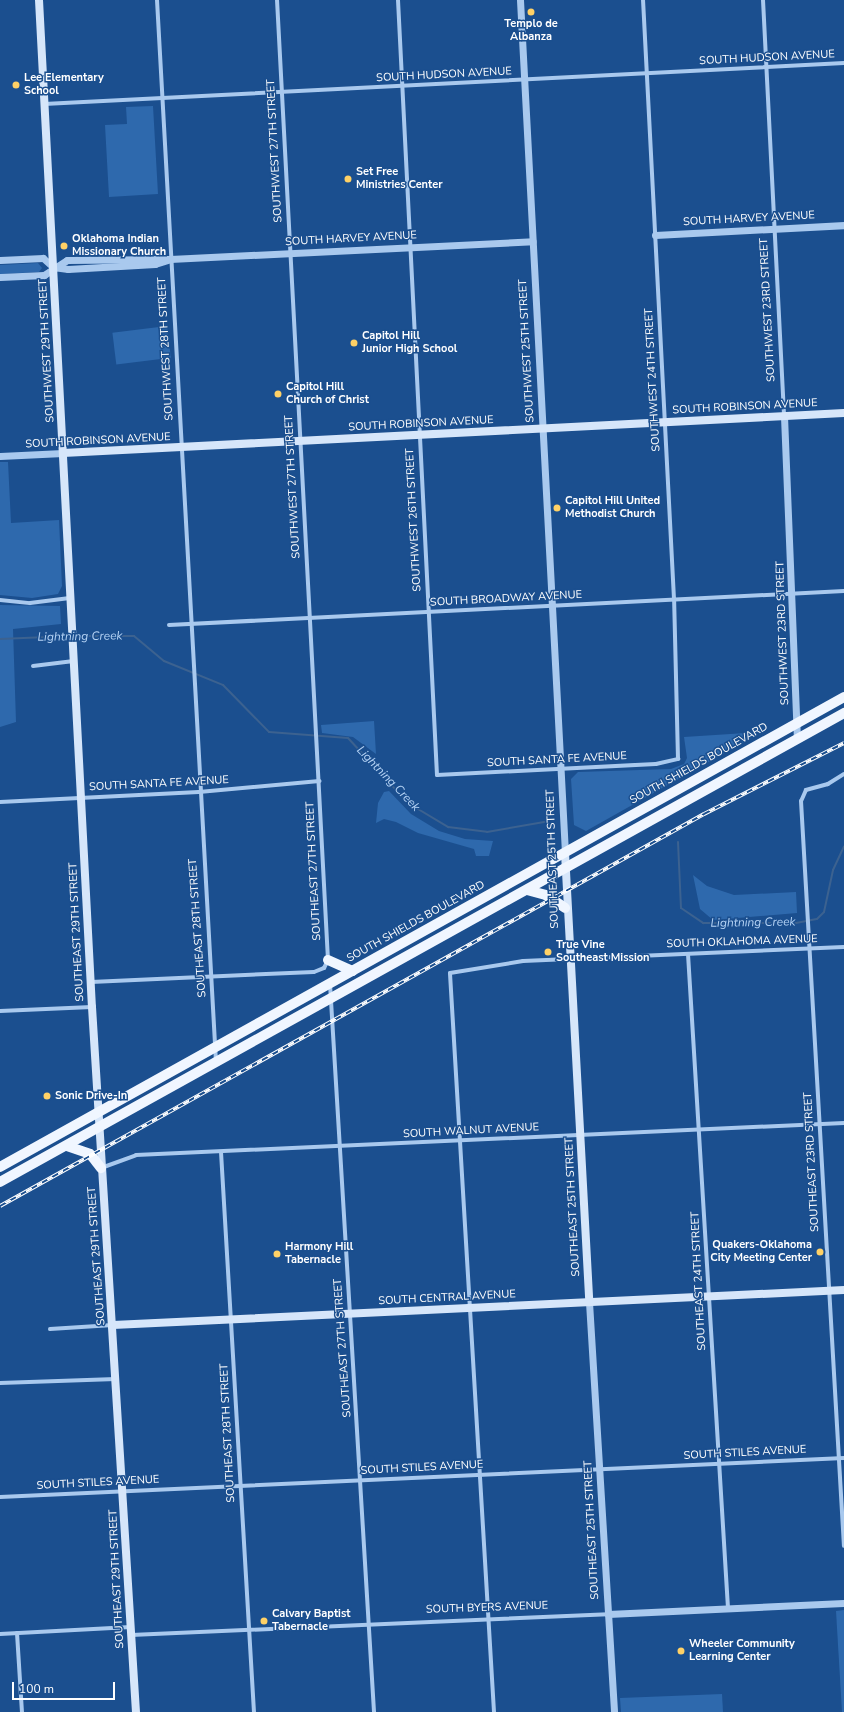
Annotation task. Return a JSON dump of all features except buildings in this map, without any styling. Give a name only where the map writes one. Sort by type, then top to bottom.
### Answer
[{"type":"main road","name":"SOUTHWEST 29TH STREET","points":[[39,0],[81,797]]},
{"type":"main road","name":"SOUTH ROBINSON AVENUE","points":[[63,453],[844,413]]},
{"type":"main road","name":"SOUTH SHIELDS BOULEVARD","points":[[0,1167],[844,697]]},
{"type":"main road","points":[[0,1182],[99,1129],[331,998],[844,713]]},
{"type":"main road","name":"SOUTHEAST 29TH STREET","points":[[81,797],[101,1168],[113,1325],[136,1712]]},
{"type":"main road","name":"SOUTHEAST 25TH STREET","points":[[565,853],[563,869],[589,1302]]},
{"type":"main road","points":[[527,890],[546,895],[566,908]]},
{"type":"main road","points":[[450,917],[457,929]]},
{"type":"main road","points":[[328,960],[353,971]]},
{"type":"main road","points":[[67,1146],[90,1154],[101,1168]]},
{"type":"main road","name":"SOUTH CENTRAL AVENUE","points":[[113,1325],[230,1318],[844,1290]]},
{"type":"street","name":"SOUTHWEST 28TH STREET","points":[[156,0],[189,624],[195,673],[199,792]]},
{"type":"street","name":"SOUTHWEST 27TH STREET","points":[[277,0],[308,618],[319,781]]},
{"type":"street","name":"SOUTHWEST 26TH STREET","points":[[398,0],[437,775]]},
{"type":"street","name":"SOUTHWEST 25TH STREET","points":[[520,0],[555,700]]},
{"type":"street","name":"SOUTHWEST 24TH STREET","points":[[643,0],[674,599],[678,759]]},
{"type":"street","name":"SOUTHWEST 23RD STREET","points":[[763,0],[794,593],[798,739]]},
{"type":"street","name":"SOUTH HUDSON AVENUE","points":[[44,104],[844,63]]},
{"type":"street","name":"SOUTH HARVEY AVENUE","points":[[655,235],[844,225]]},
{"type":"street","name":"SOUTH HARVEY AVENUE","points":[[0,277],[44,275],[53,267],[67,260],[170,259],[533,241]]},
{"type":"street","points":[[0,260],[43,258],[53,267]]},
{"type":"street","name":"SOUTH ROBINSON AVENUE","points":[[0,456],[63,453]]},
{"type":"street","name":"SOUTH BROADWAY AVENUE","points":[[168,625],[844,591]]},
{"type":"street","points":[[0,600],[30,603],[71,598]]},
{"type":"street","points":[[33,666],[74,661]]},
{"type":"street","name":"SOUTHEAST 25TH STREET","points":[[555,700],[565,853]]},
{"type":"street","name":"SOUTH SANTA FE AVENUE","points":[[437,775],[656,764],[678,759]]},
{"type":"street","name":"SOUTHEAST 23RD STREET","points":[[844,774],[828,784],[806,790],[801,801],[828,1291],[844,1546]]},
{"type":"street","name":"SOUTH SANTA FE AVENUE","points":[[0,802],[199,792],[319,781]]},
{"type":"street","name":"SOUTHEAST 27TH STREET","points":[[319,781],[328,960]]},
{"type":"street","name":"SOUTHEAST 28TH STREET","points":[[199,792],[216,1063]]},
{"type":"street","name":"SOUTH OKLAHOMA AVENUE","points":[[460,1141],[450,972],[523,961],[844,947]]},
{"type":"street","name":"SOUTHEAST 24TH STREET","points":[[688,954],[728,1608]]},
{"type":"street","points":[[90,982],[318,971],[328,960]]},
{"type":"street","name":"SOUTHEAST 27TH STREET","points":[[330,984],[374,1712]]},
{"type":"street","points":[[0,1011],[92,1007]]},
{"type":"street","name":"SOUTH WALNUT AVENUE","points":[[101,1168],[136,1155],[844,1123]]},
{"type":"street","points":[[460,1141],[494,1712]]},
{"type":"street","name":"SOUTHEAST 28TH STREET","points":[[220,1152],[254,1712]]},
{"type":"street","name":"SOUTHEAST 25TH STREET","points":[[589,1302],[614,1712]]},
{"type":"street","name":"SOUTH CENTRAL AVENUE","points":[[50,1329],[113,1325]]},
{"type":"street","points":[[0,1383],[116,1379]]},
{"type":"street","name":"SOUTH STILES AVENUE","points":[[0,1497],[599,1468],[844,1458]]},
{"type":"street","name":"SOUTH BYERS AVENUE","points":[[0,1634],[249,1630],[844,1603]]},
{"type":"street","points":[[17,1633],[22,1712]]},
{"type":"shaded area","points":[[153,106],[158,194],[109,197],[105,125],[127,124],[126,107]]},
{"type":"shaded area","points":[[38,263],[42,268],[39,272],[0,274],[0,265]]},
{"type":"shaded area","points":[[167,326],[171,358],[116,364],[112,333]]},
{"type":"shaded area","points":[[0,462],[8,462],[11,523],[59,520],[62,586],[58,594],[32,598],[0,595]]},
{"type":"shaded area","points":[[0,605],[60,606],[61,624],[13,629],[16,722],[0,727]]},
{"type":"shaded area","points":[[374,721],[376,754],[353,737],[322,733],[321,725]]},
{"type":"shaded area","points":[[746,733],[746,741],[586,831],[574,825],[571,779],[578,772],[671,769],[684,764],[687,758],[684,737]]},
{"type":"shaded area","points":[[389,791],[411,814],[439,831],[465,839],[493,841],[489,856],[476,856],[474,849],[418,833],[396,822],[384,819],[376,823],[378,803],[384,792]]},
{"type":"shaded area","points":[[693,875],[707,886],[734,895],[796,892],[797,913],[713,920],[700,909]]},
{"type":"shaded area","points":[[844,1610],[844,1712],[842,1712],[836,1611]]},
{"type":"shaded area","points":[[722,1694],[723,1712],[621,1712],[620,1698]]},
{"type":"waterway","name":"Lightning Creek","points":[[0,639],[71,636]]},
{"type":"waterway","name":"Lightning Creek","points":[[75,636],[134,636],[164,661],[223,685],[269,732],[348,738],[408,803],[448,827],[487,832],[544,822]]},
{"type":"waterway","name":"Lightning Creek","points":[[678,842],[681,908],[703,923],[796,923],[817,919],[824,912],[833,870],[844,846]]},
{"type":"railway","points":[[0,1206],[704,814],[844,743]]},
{"type":"place","name":"Templo de Albanza","points":[[531,12]]},
{"type":"place","name":"Lee Elementary School","points":[[16,85]]},
{"type":"place","name":"Set Free Ministries Center","points":[[348,179]]},
{"type":"place","name":"Oklahoma Indian Missionary Church","points":[[64,246]]},
{"type":"place","name":"Capitol Hill Junior High School","points":[[354,343]]},
{"type":"place","name":"Capitol Hill Church of Christ","points":[[278,394]]},
{"type":"place","name":"Capitol Hill United Methodist Church","points":[[557,508]]},
{"type":"place","name":"True Vine Southeast Mission","points":[[548,952]]},
{"type":"place","name":"Sonic Drive-In","points":[[47,1096]]},
{"type":"place","name":"Quakers-Oklahoma City Meeting Center","points":[[820,1252]]},
{"type":"place","name":"Harmony Hill Tabernacle","points":[[277,1254]]},
{"type":"place","name":"Calvary Baptist Tabernacle","points":[[264,1621]]},
{"type":"place","name":"Wheeler Community Learning Center","points":[[681,1651]]}]
